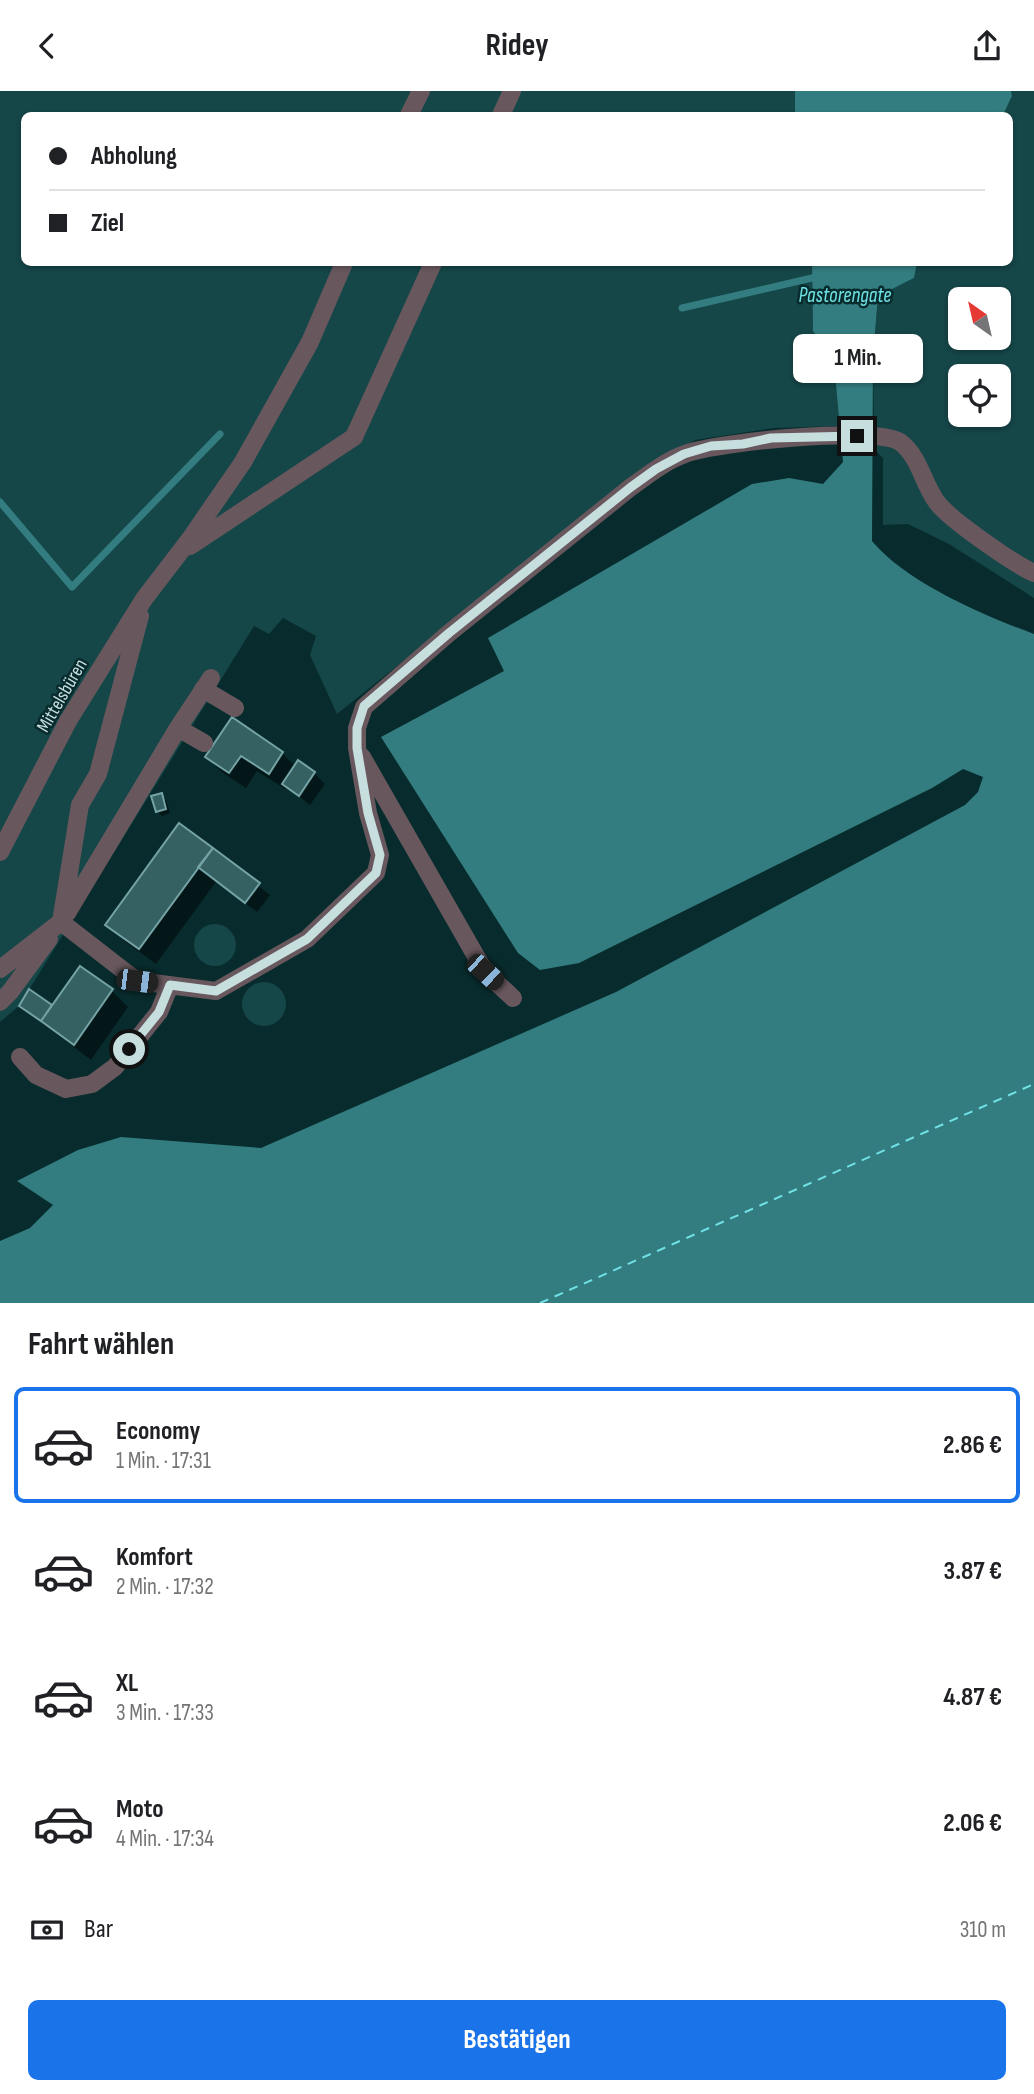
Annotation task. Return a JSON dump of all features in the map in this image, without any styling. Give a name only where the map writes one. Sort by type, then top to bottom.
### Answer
[{"type":"street","points":[[410,112],[421,91]]},
{"type":"street","points":[[502,112],[512,91]]},
{"type":"street","name":"Mittelsbüren","points":[[0,852],[68,721],[144,599],[243,462],[310,342],[343,266]]},
{"type":"street","points":[[174,560],[354,437],[432,266]]},
{"type":"street","points":[[61,922],[137,981],[216,991],[307,939],[376,873],[380,855],[368,813],[357,748],[357,728],[364,706],[449,633],[656,469],[684,454],[711,446],[743,444],[771,438],[876,436],[898,440],[919,467],[935,501],[948,516],[1034,573]]},
{"type":"street","points":[[0,969],[61,922],[80,805],[98,774],[144,599]]},
{"type":"street","points":[[0,1002],[61,922],[207,683],[235,708]]},
{"type":"street","points":[[178,728],[204,743]]},
{"type":"street","points":[[357,748],[485,972],[513,997]]},
{"type":"street","points":[[20,1057],[36,1075],[66,1089],[92,1084],[115,1067],[159,1012],[170,985]]},
{"type":"shaded area","points":[[0,91],[795,91],[795,112],[21,112],[21,266],[812,266],[813,331],[834,362],[841,426],[773,428],[695,440],[637,474],[337,714],[310,655],[316,636],[283,618],[269,634],[254,626],[19,1006],[0,1022]]},
{"type":"shaded area","points":[[1011,91],[1034,91],[1034,598],[949,544],[908,524],[883,525],[883,458],[874,449],[873,357],[878,295],[914,278],[916,266],[1013,266],[1013,112],[1004,112],[1012,96]]},
{"type":"shaded area","points":[[215,924],[230,930],[236,945],[230,960],[215,966],[200,960],[194,945],[200,930]]},
{"type":"shaded area","points":[[264,982],[279,989],[286,1004],[279,1019],[264,1026],[249,1019],[242,1004],[249,989]]},
{"type":"water","points":[[795,91],[1011,91],[1012,96],[1004,112],[795,112]]},
{"type":"water","name":"Pastorengate","points":[[812,266],[916,266],[914,278],[878,296],[873,357],[872,541],[905,571],[925,584],[970,607],[1034,634],[1034,1303],[0,1303],[0,1241],[30,1228],[53,1205],[17,1181],[78,1150],[121,1137],[261,1148],[616,992],[965,805],[978,792],[983,777],[963,769],[932,788],[579,963],[540,970],[518,953],[381,737],[504,671],[488,638],[752,484],[789,478],[823,484],[843,462],[834,362],[813,331]]},
{"type":"building","points":[[232,717],[283,752],[269,774],[241,756],[229,773],[205,757]]},
{"type":"building","points":[[298,760],[315,772],[299,796],[282,784]]},
{"type":"building","points":[[162,793],[166,809],[156,812],[151,796]]},
{"type":"building","points":[[179,823],[213,848],[139,949],[105,925]]},
{"type":"building","points":[[213,848],[260,883],[245,903],[198,867]]},
{"type":"building","points":[[80,966],[113,989],[74,1045],[41,1021]]},
{"type":"building","points":[[29,989],[52,1005],[41,1021],[19,1006]]},
{"type":"waterway","name":"Pastorengate","points":[[682,308],[812,278]]},
{"type":"waterway","points":[[0,502],[72,587],[220,434]]},
{"type":"ferry route","points":[[540,1303],[1034,1084]]},
{"type":"route","points":[[129,1049],[159,1012],[170,985],[216,991],[307,939],[376,873],[380,855],[360,775],[357,728],[364,706],[449,633],[631,487],[684,454],[711,446],[743,444],[771,438],[857,436]]}]
